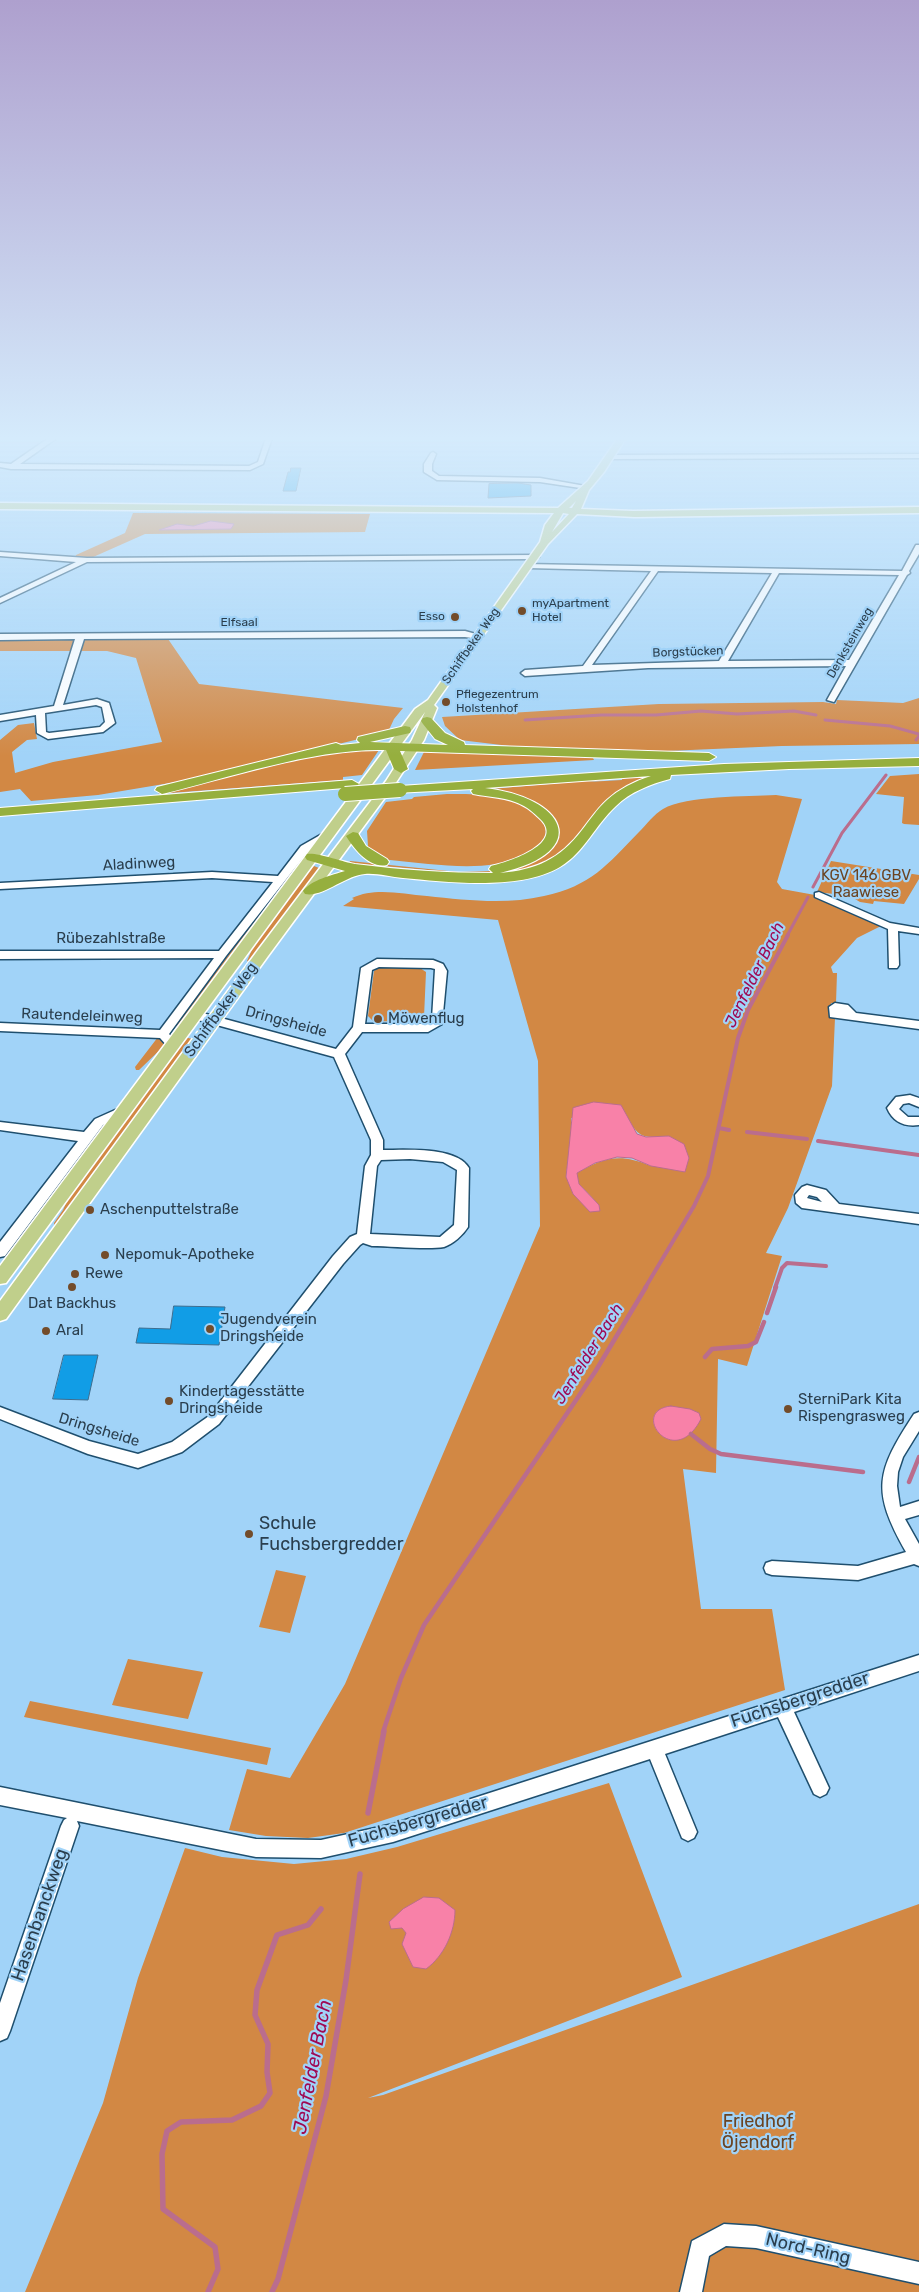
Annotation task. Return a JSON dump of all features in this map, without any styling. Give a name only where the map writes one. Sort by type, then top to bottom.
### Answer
[{"type":"highway","points":[[427,721],[443,738],[459,745],[481,749]]},
{"type":"highway","points":[[75,806],[162,790],[405,730]]},
{"type":"highway","points":[[325,750],[372,746],[727,757],[919,753]]},
{"type":"highway","points":[[392,748],[404,782]]},
{"type":"highway","points":[[0,822],[349,789],[404,782],[727,757]]},
{"type":"highway","points":[[404,782],[692,768],[919,762]]},
{"type":"highway","points":[[334,860],[364,869],[466,878],[501,878],[534,873],[550,867],[573,851],[610,804],[627,791],[653,779],[692,768]]},
{"type":"highway","points":[[312,857],[464,870],[494,869],[517,864],[534,857],[545,848],[551,838],[551,826],[544,814],[534,806],[514,797],[404,782]]},
{"type":"highway","points":[[0,812],[349,789]]},
{"type":"highway","points":[[352,836],[361,849],[382,862]]},
{"type":"highway","points":[[310,892],[334,880],[364,869]]},
{"type":"main road","name":"Schiffbeker Weg","points":[[0,1278],[124,1110],[168,1040],[195,1015],[419,711],[432,702],[545,542]]},
{"type":"main road","name":"Schiffbeker Weg","points":[[0,1314],[214,1020],[352,836],[404,782],[414,747],[432,710],[432,702]]},
{"type":"main road","points":[[43,1220],[51,1242]]},
{"type":"street","name":"Denksteinweg","points":[[831,700],[906,573],[919,547]]},
{"type":"street","points":[[0,554],[87,560],[535,557]]},
{"type":"street","points":[[0,601],[87,560]]},
{"type":"street","points":[[528,566],[656,570],[906,573]]},
{"type":"street","points":[[586,668],[656,570]]},
{"type":"street","points":[[722,663],[776,572]]},
{"type":"street","points":[[0,596],[10,597]]},
{"type":"street","name":"Elfsaal","points":[[0,637],[465,634],[478,636]]},
{"type":"street","points":[[58,707],[80,636]]},
{"type":"street","name":"Borgstücken","points":[[524,674],[586,668],[722,663],[853,663]]},
{"type":"street","points":[[0,718],[40,713],[58,707],[103,702],[106,705],[110,723],[103,729],[48,736],[42,733],[40,713]]},
{"type":"street","name":"Schiffbeker Weg","points":[[168,1040],[222,954],[280,879],[305,848],[329,833]]},
{"type":"street","name":"Aladinweg","points":[[0,886],[212,875],[280,879]]},
{"type":"street","points":[[819,895],[893,927],[919,930]]},
{"type":"street","points":[[893,927],[893,965]]},
{"type":"street","name":"Rübezahlstraße","points":[[0,955],[222,954]]},
{"type":"street","name":"Dringsheide","points":[[339,1054],[359,1028],[367,968],[370,965],[377,963],[433,964],[439,967],[441,971],[438,1021],[434,1026],[428,1028],[359,1028]]},
{"type":"street","name":"Dringsheide","points":[[195,1015],[339,1054]]},
{"type":"street","points":[[852,1016],[919,1025]]},
{"type":"street","name":"Rautendeleinweg","points":[[0,1028],[168,1040]]},
{"type":"street","name":"Dringsheide","points":[[0,1413],[88,1447],[138,1462],[177,1447],[214,1420],[338,1260],[355,1241],[363,1237],[371,1166],[377,1155],[377,1140],[339,1054]]},
{"type":"street","points":[[919,1103],[910,1099],[900,1100],[893,1108],[900,1118],[909,1122],[919,1121]]},
{"type":"street","name":"Schiffbeker Weg","points":[[0,1252],[85,1138],[99,1122],[124,1110]]},
{"type":"street","points":[[0,1126],[85,1138]]},
{"type":"street","points":[[363,1237],[372,1242],[442,1242],[461,1227],[463,1168],[455,1160],[442,1156],[377,1155]]},
{"type":"street","points":[[836,1209],[919,1219]]},
{"type":"street","points":[[772,1568],[858,1573],[918,1558],[894,1515],[889,1495],[891,1471],[895,1458],[919,1418]]},
{"type":"street","points":[[894,1515],[919,1508]]},
{"type":"street","name":"Fuchsbergredder","points":[[0,1796],[256,1848],[321,1849],[393,1833],[919,1663]]},
{"type":"street","points":[[782,1706],[820,1788]]},
{"type":"street","points":[[654,1748],[688,1832]]},
{"type":"street","name":"Hasenbanckweg","points":[[0,2031],[70,1826]]},
{"type":"street","name":"Nord-Ring","points":[[691,2292],[700,2249],[724,2236],[756,2237],[919,2273]]},
{"type":"green space","points":[[105,542],[127,542],[91,558],[75,558],[76,555]]},
{"type":"green space","points":[[168,639],[199,684],[403,708],[394,719],[388,732],[194,779],[98,795],[31,801],[20,789],[0,792],[0,740],[18,725],[34,723],[37,739],[27,740],[12,752],[15,773],[53,762],[162,742],[136,658],[107,651],[0,651],[0,640]]},
{"type":"green space","points":[[919,698],[919,744],[782,746],[644,752],[518,747],[460,740],[445,726],[442,717],[659,704],[823,702],[836,704],[837,700],[903,703]]},
{"type":"green space","points":[[346,750],[379,750],[362,775],[343,777],[343,780],[157,794],[325,753]]},
{"type":"green space","points":[[424,752],[592,756],[594,760],[415,770]]},
{"type":"green space","name":"KGV 146 GBV Raawiese","points":[[919,774],[919,825],[904,824],[902,823],[904,797],[876,794],[890,776]]},
{"type":"green space","points":[[650,776],[642,780],[564,853],[523,872],[473,874],[349,863],[350,861],[458,872],[500,870],[552,846],[544,810],[531,801],[490,789],[620,778],[587,782],[622,780],[622,778]]},
{"type":"green space","points":[[447,794],[495,796],[528,808],[543,822],[546,830],[544,839],[537,848],[524,857],[492,865],[475,866],[441,865],[383,859],[365,848],[368,846],[367,831],[386,802]]},
{"type":"green space","points":[[776,795],[802,799],[777,882],[782,889],[815,895],[881,926],[857,938],[831,967],[833,973],[837,973],[836,1003],[831,1003],[831,1017],[835,1018],[832,1086],[788,1208],[766,1253],[782,1256],[747,1366],[718,1359],[716,1473],[683,1469],[701,1609],[772,1609],[785,1690],[344,1833],[308,1838],[266,1836],[229,1830],[247,1769],[290,1778],[345,1684],[540,1226],[538,1061],[498,920],[343,906],[354,899],[352,898],[379,892],[500,901],[530,899],[560,892],[597,873],[653,817],[663,809],[674,804],[702,799]],"holes":[[[571,1118],[629,1121],[641,1135],[650,1137],[669,1136],[651,1166],[621,1158],[604,1160],[576,1173],[579,1184],[599,1205],[566,1177],[571,1136]]]},
{"type":"green space","points":[[310,847],[313,847],[178,1027],[175,1026]]},
{"type":"green space","name":"KGV 146 GBV Raawiese","points":[[831,861],[919,875],[919,879],[904,904],[874,901],[873,904],[860,902],[850,896],[817,892]]},
{"type":"green space","points":[[314,866],[319,868],[249,962],[247,961],[256,940],[308,869]]},
{"type":"green space","points":[[380,967],[420,968],[426,972],[424,1017],[415,1022],[373,1021],[368,1016],[374,971]]},
{"type":"green space","points":[[158,1037],[165,1045],[139,1070],[136,1070],[135,1067]]},
{"type":"green space","points":[[185,1037],[192,1039],[55,1228],[54,1223],[63,1210],[71,1191]]},
{"type":"green space","points":[[103,1122],[108,1123],[10,1252],[6,1251]]},
{"type":"green space","points":[[276,1570],[306,1576],[290,1633],[259,1627]]},
{"type":"green space","points":[[128,1659],[203,1672],[188,1719],[112,1705]]},
{"type":"green space","points":[[30,1701],[271,1748],[267,1765],[24,1717]]},
{"type":"green space","name":"Friedhof Öjendorf","points":[[609,1783],[682,1977],[368,2098],[383,2095],[919,1904],[919,2292],[25,2292],[103,2103],[138,1978],[185,1848],[222,1857],[294,1864],[346,1859],[397,1847]]},
{"type":"shaded area","points":[[594,1102],[621,1105],[637,1134],[646,1137],[669,1136],[684,1144],[689,1158],[685,1172],[651,1166],[632,1158],[617,1157],[595,1163],[577,1173],[579,1184],[599,1205],[600,1211],[590,1212],[573,1194],[566,1177],[573,1108]]},
{"type":"shaded area","points":[[671,1406],[690,1409],[699,1413],[701,1419],[690,1434],[679,1440],[668,1439],[660,1434],[654,1426],[654,1417],[659,1410]]},
{"type":"shaded area","points":[[424,1897],[439,1898],[455,1910],[451,1935],[438,1957],[426,1969],[413,1967],[402,1944],[406,1933],[402,1928],[391,1929],[389,1922],[403,1909]]},
{"type":"building","points":[[174,1306],[225,1307],[219,1345],[136,1343],[139,1328],[170,1329]]},
{"type":"building","points":[[64,1355],[98,1355],[88,1400],[53,1399]]},
{"type":"waterway","points":[[525,720],[601,715],[656,715],[701,711],[737,714],[794,711],[816,715]]},
{"type":"waterway","points":[[825,720],[890,726],[919,734]]},
{"type":"waterway","name":"Jenfelder Bach","points":[[916,740],[919,736]]},
{"type":"waterway","name":"Jenfelder Bach","points":[[813,887],[842,833],[886,775]]},
{"type":"waterway","name":"Jenfelder Bach","points":[[787,936],[808,897]]},
{"type":"waterway","name":"Jenfelder Bach","points":[[645,1288],[694,1206],[708,1176],[738,1038],[748,1010],[788,935]]},
{"type":"waterway","points":[[719,1128],[729,1130]]},
{"type":"waterway","points":[[747,1132],[807,1139]]},
{"type":"waterway","points":[[818,1141],[919,1155]]},
{"type":"waterway","points":[[775,1288],[782,1268],[787,1263],[826,1266]]},
{"type":"waterway","name":"Jenfelder Bach","points":[[383,1732],[401,1678],[424,1625],[595,1372],[646,1287]]},
{"type":"waterway","points":[[767,1313],[776,1287]]},
{"type":"waterway","points":[[705,1357],[712,1349],[748,1346],[756,1342],[764,1322]]},
{"type":"waterway","points":[[691,1434],[710,1449],[721,1454],[863,1472]]},
{"type":"waterway","points":[[909,1482],[919,1457]]},
{"type":"waterway","name":"Jenfelder Bach","points":[[368,1813],[384,1731]]},
{"type":"waterway","name":"Jenfelder Bach","points":[[272,2292],[278,2279],[326,2096],[346,1980],[360,1874]]},
{"type":"waterway","points":[[208,2292],[218,2269],[215,2247],[163,2209],[162,2154],[167,2131],[181,2122],[232,2120],[261,2106],[270,2093],[267,2072],[268,2044],[255,2015],[257,1990],[277,1935],[308,1925],[321,1909]]},
{"type":"place","name":"myApartment Hotel","points":[[522,611]]},
{"type":"place","name":"Esso","points":[[455,617]]},
{"type":"place","name":"Pflegezentrum Holstenhof","points":[[446,702]]},
{"type":"place","name":"Möwenflug","points":[[378,1019]]},
{"type":"place","name":"Aschenputtelstraße","points":[[90,1210]]},
{"type":"place","name":"Nepomuk-Apotheke","points":[[105,1255]]},
{"type":"place","name":"Rewe","points":[[75,1274]]},
{"type":"place","name":"Dat Backhus","points":[[72,1287]]},
{"type":"place","name":"Jugendverein Dringsheide","points":[[210,1329]]},
{"type":"place","name":"Aral","points":[[46,1331]]},
{"type":"place","name":"Kindertagesstätte Dringsheide","points":[[169,1401]]},
{"type":"place","name":"SterniPark Kita Rispengrasweg","points":[[788,1409]]},
{"type":"place","name":"Schule Fuchsbergredder","points":[[249,1534]]}]
